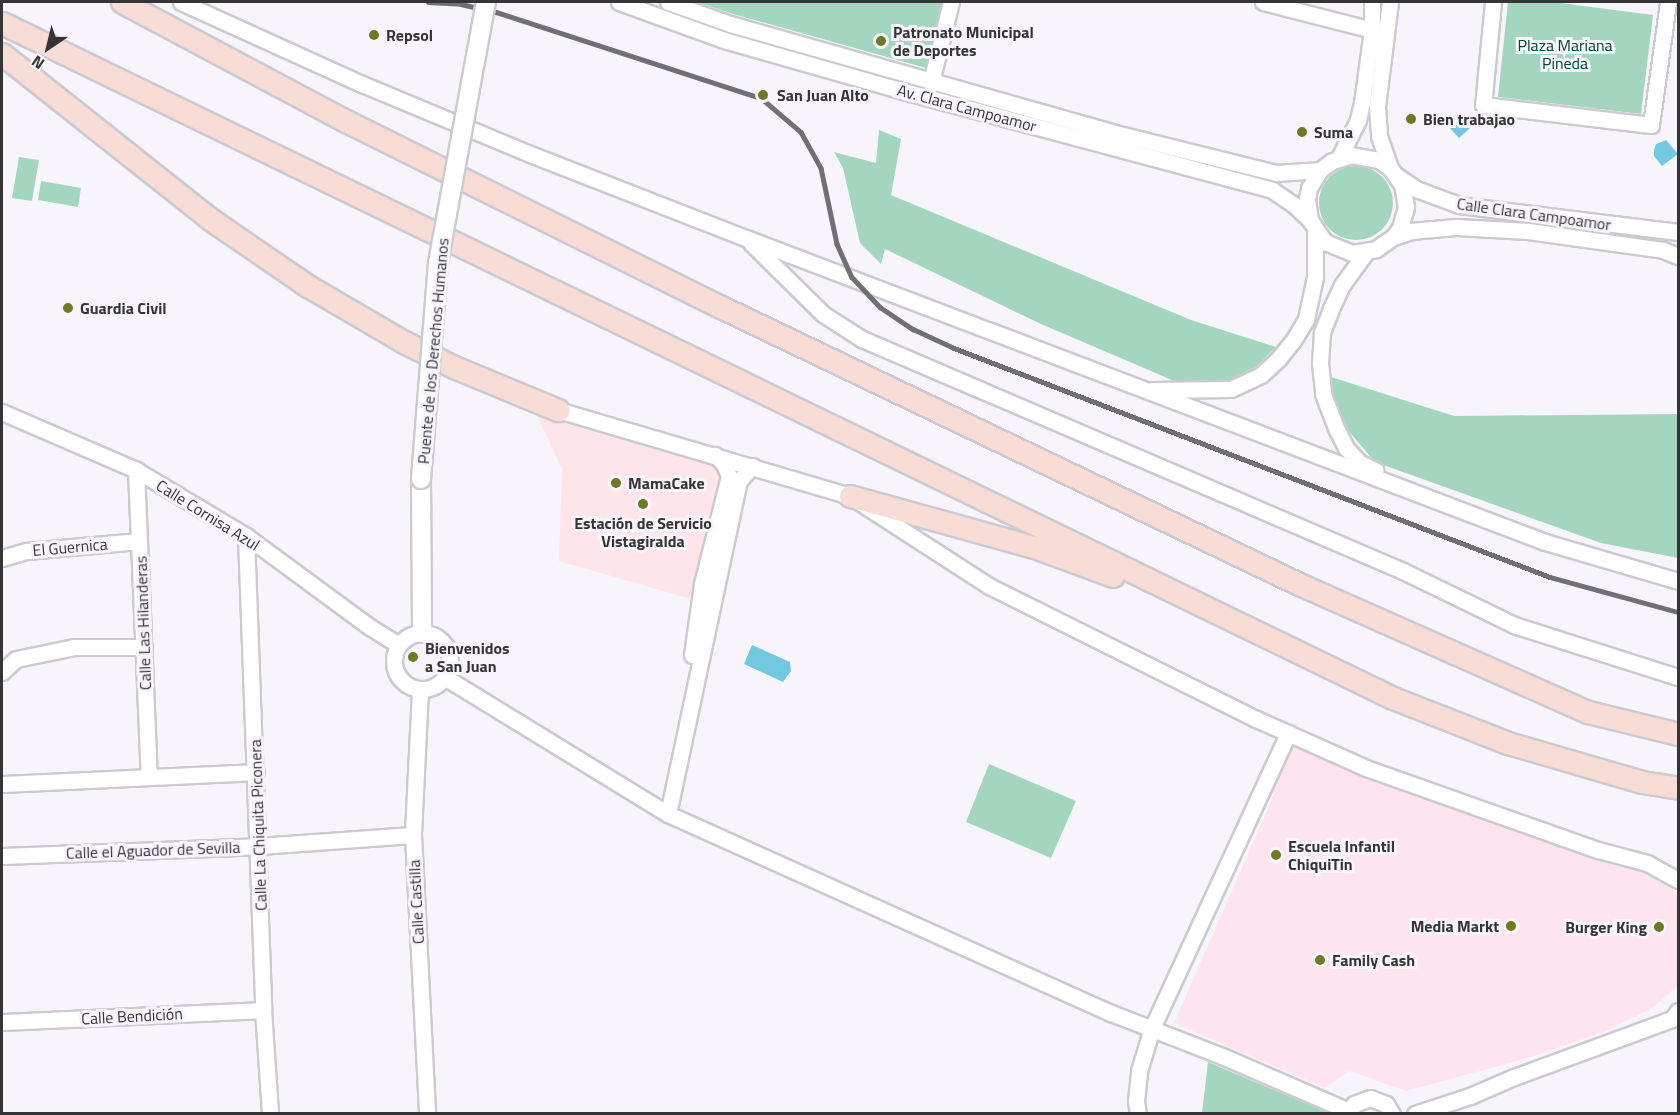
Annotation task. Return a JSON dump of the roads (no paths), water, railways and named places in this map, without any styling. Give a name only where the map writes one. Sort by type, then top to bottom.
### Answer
[{"type":"main road","points":[[122,2],[346,122],[721,308],[1299,584],[1588,712],[1678,734]]},
{"type":"main road","points":[[2,23],[1393,698],[1508,743],[1642,782],[1678,788]]},
{"type":"main road","points":[[2,54],[210,219],[308,286],[404,342],[454,367],[558,410]]},
{"type":"main road","points":[[850,496],[1034,547],[1218,614]]},
{"type":"street","points":[[181,2],[373,88],[530,154],[746,238],[1529,536],[1678,581]]},
{"type":"street","name":"Puente de los Derechos Humanos","points":[[422,633],[421,479],[438,263],[486,2]]},
{"type":"street","name":"Av. Clara Campoamor","points":[[618,2],[724,40],[903,91],[1272,190],[1294,205],[1313,226]]},
{"type":"street","name":"Av. Clara Campoamor","points":[[668,2],[730,24],[931,82],[1277,173],[1320,170]]},
{"type":"street","points":[[931,82],[951,2]]},
{"type":"street","points":[[1263,2],[1372,30]]},
{"type":"street","points":[[1339,158],[1358,120],[1362,103],[1372,30],[1372,2]]},
{"type":"street","points":[[1390,2],[1377,106],[1379,136],[1405,196],[1406,207],[1400,228],[1386,244],[1366,252],[1352,253],[1325,242],[1313,226],[1307,210],[1309,188],[1320,170],[1339,158],[1366,155],[1393,172]]},
{"type":"street","points":[[1493,2],[1483,105],[1651,125],[1668,2],[1678,3]]},
{"type":"street","name":"Calle Clara Campoamor","points":[[1393,172],[1416,189],[1459,205],[1678,232]]},
{"type":"street","points":[[1141,390],[1231,389],[1261,375],[1293,341],[1306,319],[1316,277],[1313,226]]},
{"type":"street","name":"Calle Clara Campoamor","points":[[1393,237],[1430,228],[1528,231],[1663,250],[1678,256]]},
{"type":"street","points":[[746,238],[823,314],[862,339],[1402,571],[1514,625],[1678,677]]},
{"type":"street","points":[[1366,252],[1342,285],[1322,333],[1320,363],[1323,394],[1346,448],[1360,463],[1529,536]]},
{"type":"street","points":[[558,410],[626,432],[715,455],[850,496],[989,586],[1288,733],[1366,768],[1445,797],[1598,850],[1678,870]]},
{"type":"street","name":"Calle Cornisa Azul","points":[[2,412],[136,470],[246,536],[370,627],[399,645]]},
{"type":"street","points":[[690,712],[689,674],[702,584],[729,476],[724,464],[715,455]]},
{"type":"street","points":[[668,814],[739,481],[752,466]]},
{"type":"street","name":"Calle Las Hilanderas","points":[[136,470],[149,777]]},
{"type":"street","name":"Calle La Chiquita Piconera","points":[[246,536],[259,846],[263,1010],[270,1113]]},
{"type":"street","name":"El Guernica","points":[[2,558],[27,551],[139,541]]},
{"type":"street","points":[[422,633],[439,638],[445,644],[451,661],[446,678],[435,687],[420,690],[406,684],[396,671],[395,653],[405,639],[422,633]]},
{"type":"street","points":[[2,672],[16,659],[74,647],[144,647]]},
{"type":"street","points":[[446,678],[668,814],[1348,1112],[1361,1100],[1371,1098],[1386,1104],[1392,1113]]},
{"type":"street","name":"Calle Castilla","points":[[420,690],[413,835],[427,1113]]},
{"type":"street","points":[[1138,1113],[1136,1101],[1139,1071],[1152,1028],[1288,733]]},
{"type":"street","points":[[2,784],[256,772]]},
{"type":"street","name":"Calle el Aguador de Sevilla","points":[[2,856],[259,846],[413,835]]},
{"type":"street","points":[[1647,863],[1678,880]]},
{"type":"street","name":"Calle Bendición","points":[[2,1022],[263,1010]]},
{"type":"street","points":[[1414,1113],[1470,1096],[1514,1077],[1672,1019],[1678,1011]]},
{"type":"water","points":[[1462,117],[1467,119],[1470,128],[1459,138],[1448,126]]},
{"type":"water","points":[[1666,140],[1678,154],[1662,166],[1654,156],[1654,150],[1656,144]]},
{"type":"water","points":[[752,645],[790,662],[791,671],[783,682],[744,664]]},
{"type":"railway","points":[[428,2],[461,4],[496,12],[761,98],[801,132],[821,168],[837,244],[852,277],[880,307],[913,329],[954,348],[1550,577],[1678,612]]},
{"type":"place","name":"Repsol","points":[[374,35]]},
{"type":"place","name":"Patronato Municipal de Deportes","points":[[881,41]]},
{"type":"place","name":"San Juan Alto","points":[[763,95]]},
{"type":"place","name":"Bien trabajao","points":[[1411,119]]},
{"type":"place","name":"Suma","points":[[1302,132]]},
{"type":"place","name":"Guardia Civil","points":[[68,308]]},
{"type":"place","name":"MamaCake","points":[[616,483]]},
{"type":"place","name":"Estación de Servicio Vistagiralda","points":[[643,504]]},
{"type":"place","name":"Bienvenidos a San Juan","points":[[413,657]]},
{"type":"place","name":"Escuela Infantil ChiquiTin","points":[[1276,855]]},
{"type":"place","name":"Media Markt","points":[[1511,926]]},
{"type":"place","name":"Burger King","points":[[1659,927]]},
{"type":"place","name":"Family Cash","points":[[1320,960]]},
{"type":"park label","name":"Plaza Mariana Pineda","points":[[1565,54]]}]
